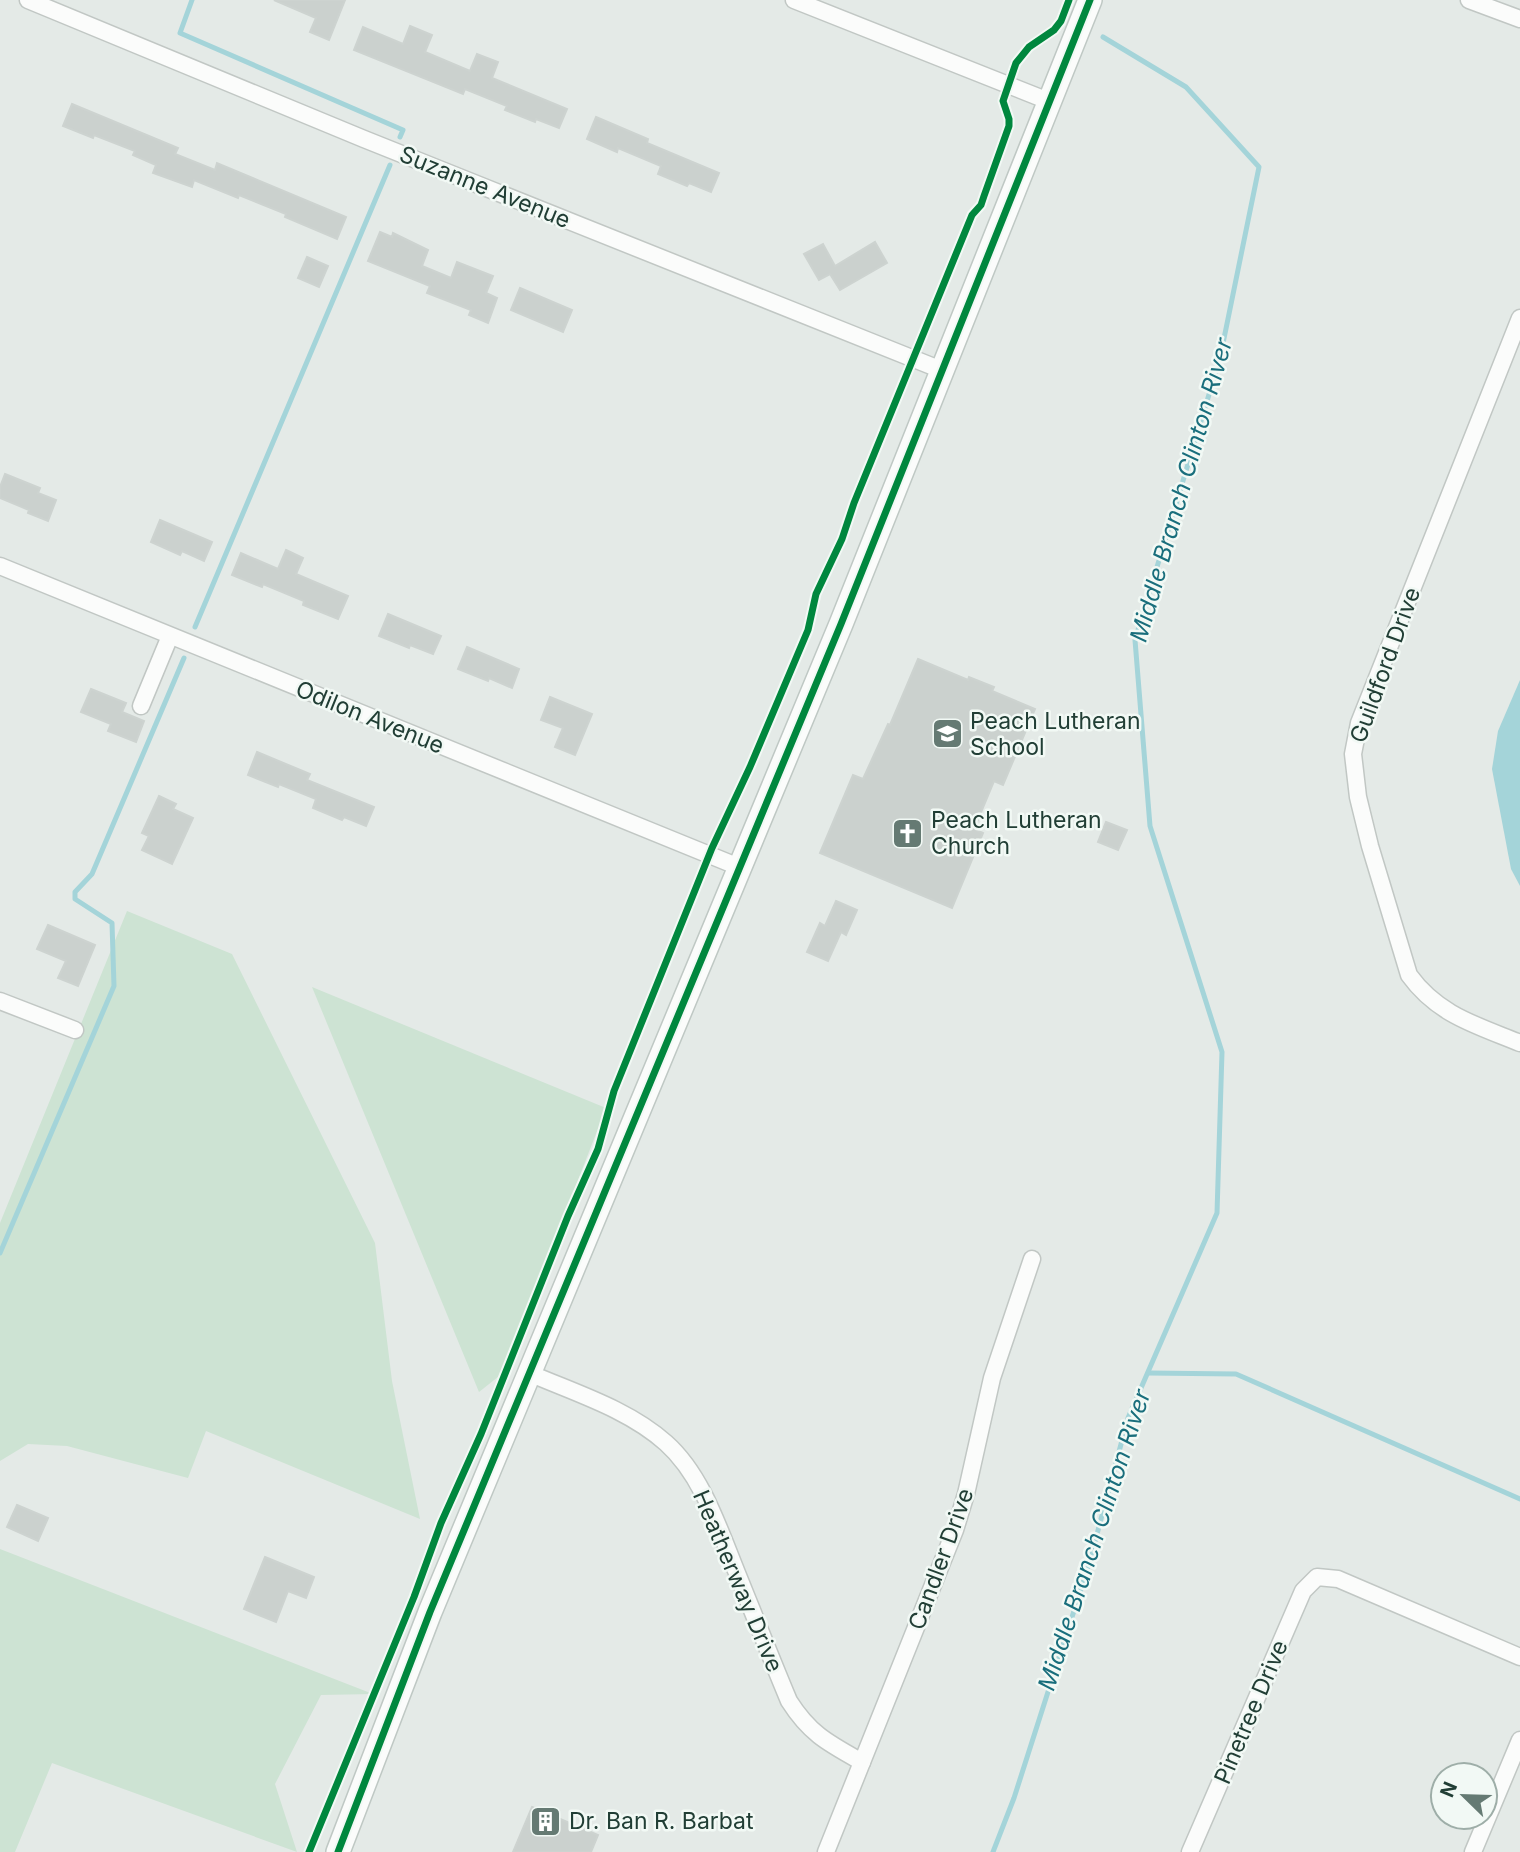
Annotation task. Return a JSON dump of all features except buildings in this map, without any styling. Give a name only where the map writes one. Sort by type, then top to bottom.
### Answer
[{"type":"street","name":"Suzanne Avenue","points":[[28,0],[364,139],[944,371]]},
{"type":"street","points":[[794,0],[1051,102]]},
{"type":"street","points":[[338,1852],[425,1625],[944,371],[1090,0]]},
{"type":"street","points":[[1469,0],[1520,19]]},
{"type":"street","name":"Guildford Drive","points":[[1520,318],[1359,723],[1353,754],[1358,797],[1370,846],[1409,975],[1421,991],[1448,1012],[1520,1042]]},
{"type":"street","name":"Odilon Avenue","points":[[0,566],[739,867]]},
{"type":"street","points":[[141,706],[170,636]]},
{"type":"street","points":[[0,1001],[75,1030]]},
{"type":"street","name":"Candler Drive","points":[[826,1852],[955,1530],[966,1494],[992,1378],[1032,1259]]},
{"type":"street","name":"Heatherway Drive","points":[[529,1373],[616,1410],[659,1437],[678,1455],[712,1514],[789,1701],[803,1723],[813,1732],[862,1762]]},
{"type":"street","name":"Pinetree Drive","points":[[1191,1852],[1303,1591],[1317,1577],[1338,1579],[1520,1657]]},
{"type":"street","points":[[1473,1852],[1520,1740]]},
{"type":"green space","points":[[127,911],[232,954],[375,1243],[392,1381],[420,1519],[206,1431],[188,1478],[67,1446],[28,1444],[0,1461],[0,1223]]},
{"type":"green space","points":[[312,987],[606,1108],[503,1373],[479,1392]]},
{"type":"green space","points":[[0,1549],[373,1694],[321,1695],[275,1784],[297,1852],[52,1763],[15,1852],[0,1852]]},
{"type":"water","points":[[1520,680],[1520,886],[1511,869],[1492,769],[1498,731]]},
{"type":"waterway","points":[[192,0],[180,33],[403,130],[400,137]]},
{"type":"waterway","name":"Middle Branch Clinton River","points":[[993,1852],[1014,1798],[1089,1564],[1128,1418],[1217,1213],[1222,1052],[1150,826],[1135,640],[1220,358],[1259,167],[1186,87],[1103,37]]},
{"type":"waterway","points":[[195,627],[390,165]]},
{"type":"waterway","points":[[0,1253],[114,986],[112,923],[75,899],[75,892],[92,874],[184,658]]},
{"type":"waterway","points":[[1148,1373],[1236,1374],[1520,1499]]},
{"type":"cycle path","points":[[309,1852],[414,1597],[441,1523],[481,1434],[568,1216],[598,1149],[614,1091],[712,848],[750,767],[808,630],[816,594],[842,539],[854,503],[972,215],[981,205],[1009,126],[1003,101],[1016,63],[1029,47],[1054,30],[1061,21],[1069,0]]},
{"type":"cycle path","points":[[338,1852],[430,1612],[841,624],[1090,0]]},
{"type":"place","name":"Peach Lutheran School","points":[[947,734]]},
{"type":"place","name":"Peach Lutheran Church","points":[[908,833]]},
{"type":"place","name":"Dr. Ban R. Barbat","points":[[546,1821]]}]
